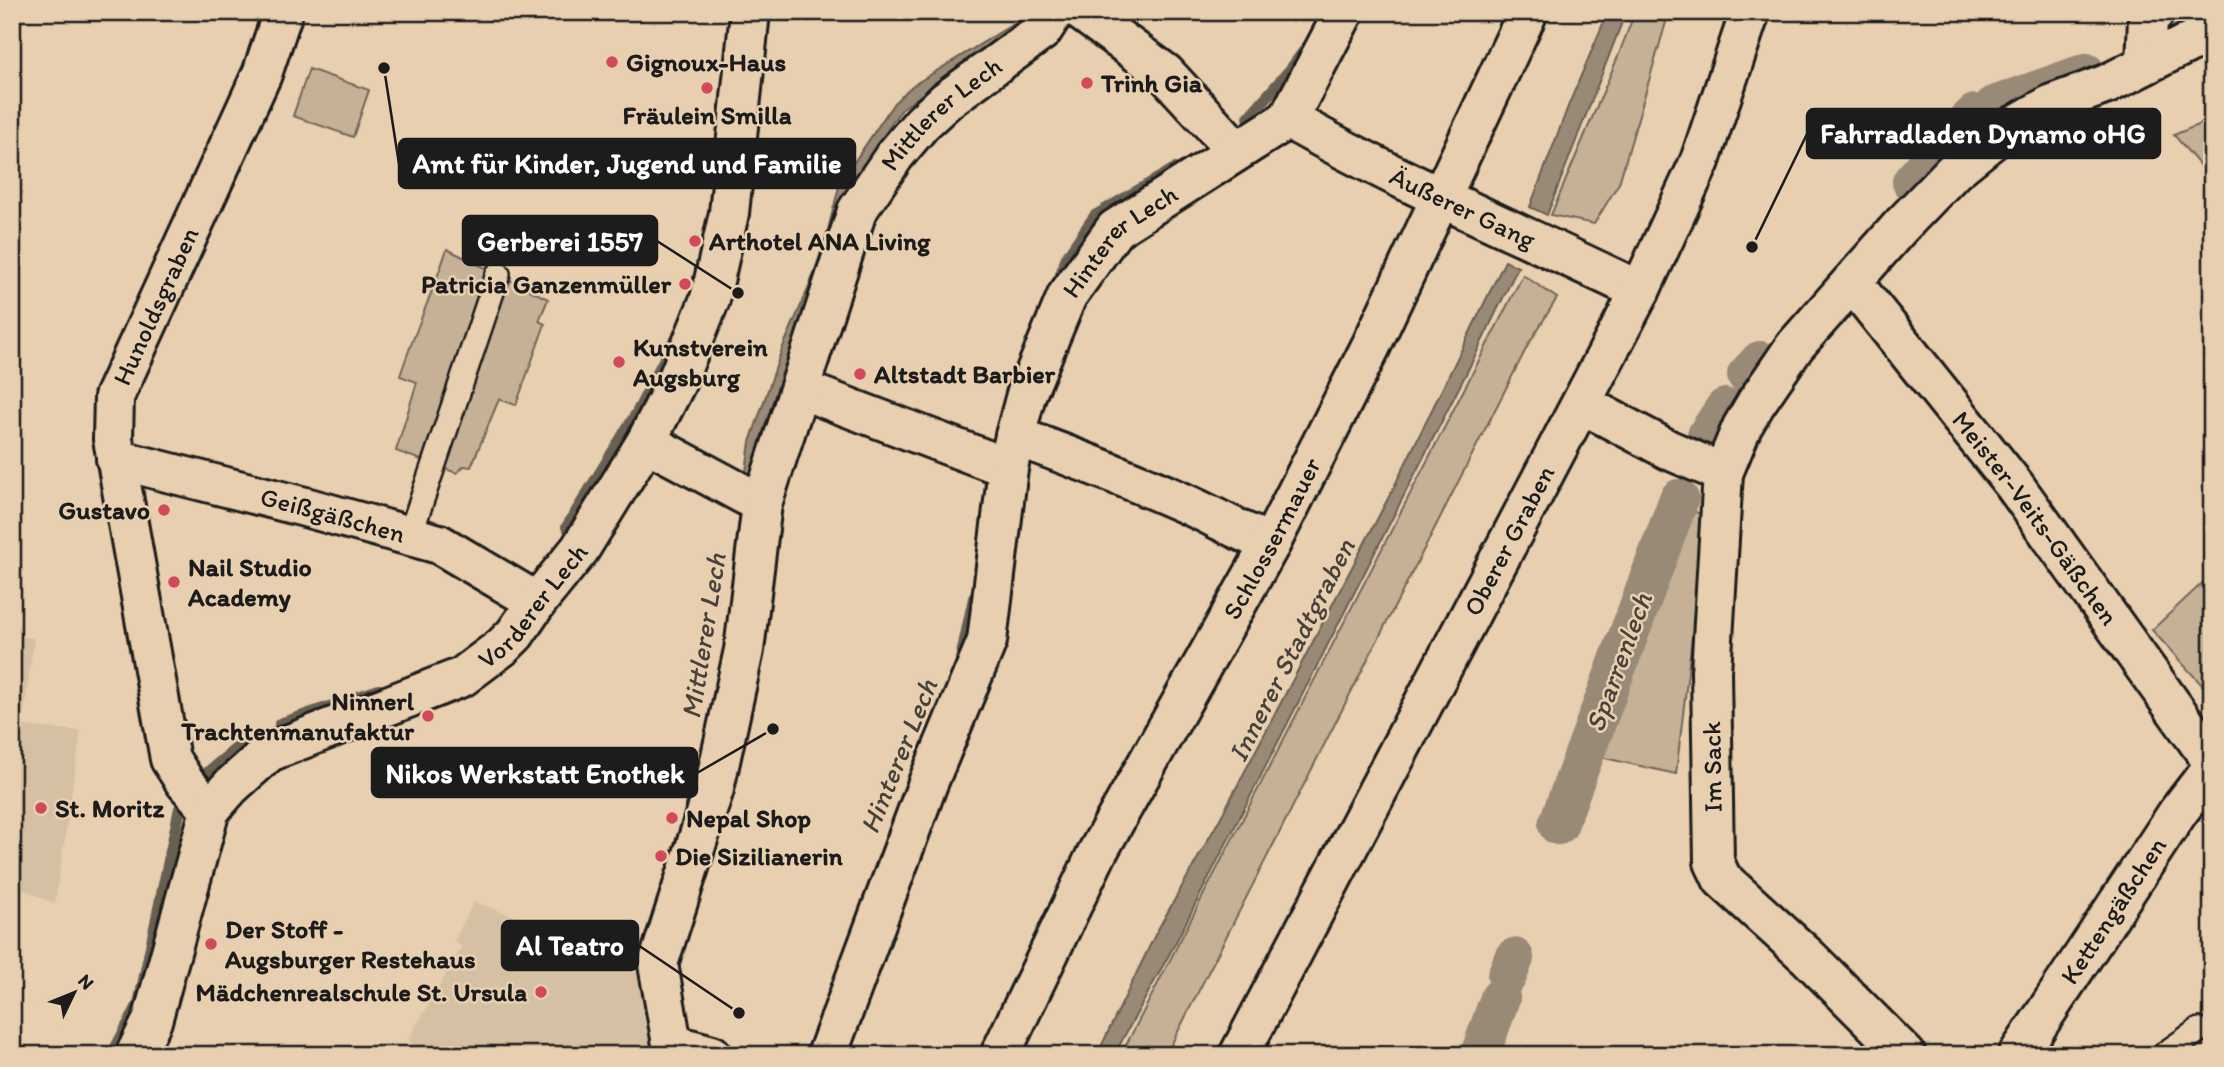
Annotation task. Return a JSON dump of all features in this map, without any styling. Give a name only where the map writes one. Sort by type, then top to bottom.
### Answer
[{"type":"street","name":"Hunoldsgraben","points":[[210,810],[170,759],[116,459],[113,439],[114,397],[262,74],[284,12]]},
{"type":"street","name":"Vorderer Lech","points":[[135,1055],[152,1021],[210,810],[231,786],[269,752],[462,677],[502,647],[580,549],[646,442],[676,383],[710,299],[729,214],[750,12]]},
{"type":"street","name":"Mittlerer Lech","points":[[672,1050],[658,964],[714,789],[744,650],[762,504],[857,211],[895,155],[922,122],[958,92],[1042,31],[1054,12]]},
{"type":"street","points":[[1082,12],[1165,73],[1237,151]]},
{"type":"street","points":[[1288,119],[1344,12]]},
{"type":"street","name":"Schlossermauer","points":[[1000,1055],[1097,853],[1272,543],[1371,346],[1528,12]]},
{"type":"street","name":"Oberer Graben","points":[[1239,1055],[1640,291],[1700,161],[1750,12]]},
{"type":"street","points":[[2146,64],[2148,19],[2155,12]]},
{"type":"street","name":"Im Sack","points":[[1906,1055],[1808,957],[1722,879],[1714,862],[1711,672],[1715,470],[1765,388],[1795,346],[1900,227],[1954,171],[2001,133],[2052,104],[2113,94],[2146,64],[2212,31]]},
{"type":"street","name":"Hinterer Lech","points":[[827,1055],[929,783],[987,641],[1012,452],[1026,395],[1068,296],[1115,229],[1288,119]]},
{"type":"street","name":"Äußerer Gang","points":[[1288,119],[1351,155],[1441,199],[1640,291]]},
{"type":"street","name":"Meister-Veits-Gäßchen","points":[[1852,282],[2015,486],[2212,761]]},
{"type":"street","points":[[800,389],[1012,452],[1106,469],[1199,510],[1244,534],[1272,543]]},
{"type":"street","points":[[1582,404],[1669,450],[1715,470]]},
{"type":"street","points":[[646,442],[762,504]]},
{"type":"street","name":"Geißgäßchen","points":[[116,459],[439,544],[537,602]]},
{"type":"street","name":"Kettengäßchen","points":[[2018,1055],[2178,812],[2212,768]]},
{"type":"street","points":[[672,1050],[712,1055]]},
{"type":"lane","points":[[410,535],[498,274]]},
{"type":"lane","points":[[2163,1055],[2199,1030]]},
{"type":"shaded area","points":[[1033,12],[1044,12],[904,107],[892,122],[852,190],[750,564],[686,830],[678,834],[712,708],[741,563],[740,516],[750,442],[782,349],[809,287],[825,241],[840,183],[894,103],[912,86]]},
{"type":"shaded area","points":[[1608,12],[1626,12],[1547,215],[1530,207]]},
{"type":"shaded area","points":[[1635,12],[1669,12],[1619,183],[1594,224],[1551,215],[1617,59]]},
{"type":"shaded area","points":[[309,69],[369,90],[353,137],[293,116]]},
{"type":"shaded area","points":[[2212,119],[2212,171],[2207,174],[2174,135]]},
{"type":"shaded area","points":[[447,249],[548,299],[539,321],[545,324],[516,405],[499,399],[471,467],[464,466],[457,473],[396,451],[417,382],[400,376]]},
{"type":"shaded area","points":[[1505,261],[1518,267],[1176,942],[1114,1055],[1097,1055],[1156,933],[1222,815],[1392,491]]},
{"type":"shaded area","points":[[1523,275],[1557,298],[1527,347],[1166,1055],[1121,1055]]},
{"type":"shaded area","points":[[1686,506],[1706,518],[1676,774],[1600,757]]},
{"type":"shaded area","points":[[2212,574],[2212,696],[2152,630]]},
{"type":"shaded area","name":"St. Moritz","points":[[12,635],[34,638],[22,726],[81,731],[55,904],[12,884]]},
{"type":"shaded area","name":"Mädchenrealschule St. Ursula","points":[[474,902],[587,942],[589,937],[637,956],[652,1023],[653,1055],[411,1055],[416,1046],[408,1040],[462,947],[454,941]]},
{"type":"waterway","name":"Hinterer Lech","points":[[1249,117],[1307,47]]},
{"type":"waterway","name":"Sparrenlech","points":[[1994,106],[2086,73]]},
{"type":"waterway","name":"Sparrenlech","points":[[1957,132],[1975,114]]},
{"type":"waterway","name":"Sparrenlech","points":[[1912,182],[1939,151]]},
{"type":"waterway","name":"Hinterer Lech","points":[[1058,284],[1067,257],[1095,216],[1175,169]]},
{"type":"waterway","name":"Vorderer Lech","points":[[567,527],[637,413],[673,343]]},
{"type":"waterway","name":"Sparrenlech","points":[[1747,375],[1760,361]]},
{"type":"waterway","name":"Sparrenlech","points":[[1707,435],[1725,408]]},
{"type":"waterway","name":"Sparrenlech","points":[[1558,825],[1679,499]]},
{"type":"waterway","name":"Hinterer Lech","points":[[961,659],[974,598]]},
{"type":"waterway","name":"Vorderer Lech","points":[[280,724],[379,690]]},
{"type":"waterway","name":"Vorderer Lech","points":[[207,773],[243,743]]},
{"type":"waterway","name":"Vorderer Lech","points":[[112,1055],[139,1004],[180,808]]},
{"type":"waterway","name":"Sparrenlech","points":[[1507,976],[1514,958]]},
{"type":"waterway","name":"Sparrenlech","points":[[1480,1055],[1500,998]]},
{"type":"place","name":"Gignoux-Haus","points":[[612,62]]},
{"type":"place","name":"Amt für Kinder, Jugend und Familie","points":[[384,68]]},
{"type":"place","name":"Trinh Gia","points":[[1087,83]]},
{"type":"place","name":"Fräulein Smilla","points":[[707,88]]},
{"type":"place","name":"Arthotel ANA Living","points":[[695,241]]},
{"type":"place","name":"Fahrradladen Dynamo oHG","points":[[1752,247]]},
{"type":"place","name":"Patricia Ganzenmüller","points":[[685,284]]},
{"type":"place","name":"Gerberei 1557","points":[[738,293]]},
{"type":"place","name":"Kunstverein Augsburg","points":[[619,362]]},
{"type":"place","name":"Altstadt Barbier","points":[[860,374]]},
{"type":"place","name":"Gustavo","points":[[164,510]]},
{"type":"place","name":"Nail Studio Academy","points":[[174,582]]},
{"type":"place","name":"Ninnerl Trachtenmanufaktur","points":[[428,716]]},
{"type":"place","name":"Nikos Werkstatt Enothek","points":[[773,729]]},
{"type":"place","name":"St. Moritz","points":[[41,808]]},
{"type":"place","name":"Nepal Shop","points":[[672,818]]},
{"type":"place","name":"Die Sizilianerin","points":[[661,856]]},
{"type":"place","name":"Der Stoff - Augsburger Restehaus","points":[[211,944]]},
{"type":"place","name":"Mädchenrealschule St. Ursula","points":[[541,992]]},
{"type":"place","name":"Al Teatro","points":[[739,1013]]},
{"type":"water label","name":"Innerer Stadtgraben","points":[[1291,650]]}]
